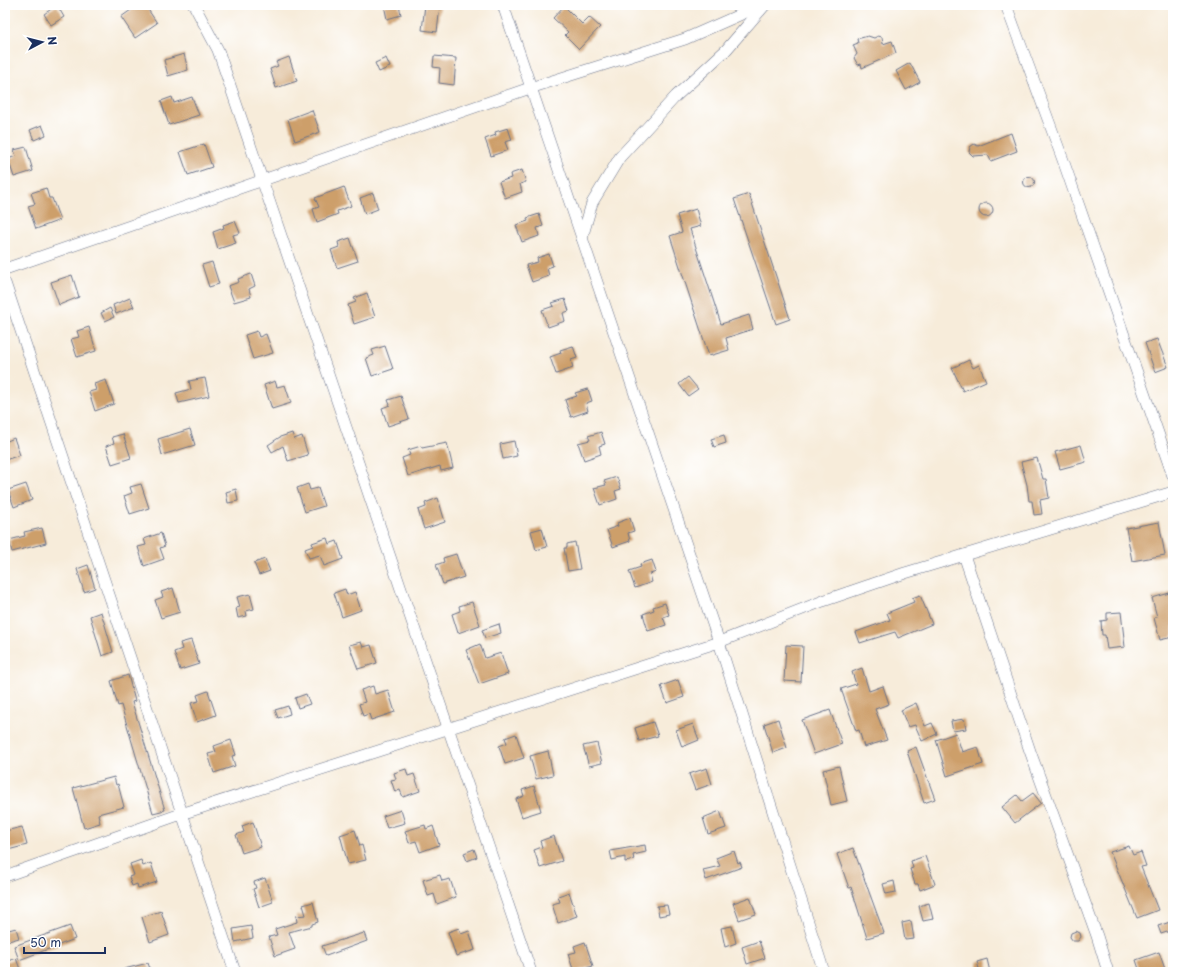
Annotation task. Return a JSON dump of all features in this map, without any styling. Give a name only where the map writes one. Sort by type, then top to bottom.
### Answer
[{"type":"street","points":[[194,5],[218,50],[263,179],[450,728],[531,972]]},
{"type":"street","points":[[503,5],[719,642],[824,972]]},
{"type":"street","points":[[5,269],[530,88],[685,39],[762,5]]},
{"type":"street","points":[[582,238],[592,203],[620,157],[676,96],[726,50],[765,5]]},
{"type":"street","points":[[1006,5],[1066,168],[1173,476]]},
{"type":"street","points":[[5,283],[235,972]]},
{"type":"street","points":[[5,876],[181,814],[719,642],[858,589],[964,555],[1173,492]]},
{"type":"street","points":[[964,555],[1030,751],[1094,928],[1108,972]]},
{"type":"building","points":[[57,5],[64,17],[51,25],[44,14]]},
{"type":"building","points":[[138,5],[145,5],[157,23],[135,38],[121,17]]},
{"type":"building","points":[[384,5],[399,5],[401,15],[387,19]]},
{"type":"building","points":[[425,5],[440,6],[437,32],[422,30]]},
{"type":"building","points":[[564,6],[582,24],[589,17],[600,27],[579,49],[565,35],[568,32],[553,18]]},
{"type":"building","points":[[868,36],[874,38],[878,36],[882,37],[883,44],[892,41],[896,53],[862,68],[861,64],[858,65],[854,58],[857,54],[853,45],[858,43],[857,39]]},
{"type":"building","points":[[184,54],[188,70],[168,76],[164,60]]},
{"type":"building","points":[[434,56],[456,58],[454,85],[439,83],[440,68],[433,67]]},
{"type":"building","points":[[289,57],[297,81],[276,88],[270,69],[278,66],[276,62]]},
{"type":"building","points":[[386,58],[390,67],[379,72],[375,63]]},
{"type":"building","points":[[910,63],[920,82],[906,90],[896,71]]},
{"type":"building","points":[[172,97],[174,103],[192,97],[199,115],[169,125],[161,101]]},
{"type":"building","points":[[312,110],[320,132],[295,141],[288,119]]},
{"type":"building","points":[[42,125],[46,135],[34,140],[30,130]]},
{"type":"building","points":[[508,128],[512,140],[505,142],[508,150],[491,156],[485,139],[496,135],[495,132]]},
{"type":"building","points":[[1011,133],[1017,151],[991,161],[988,155],[973,156],[969,152],[970,147],[974,144],[978,146]]},
{"type":"building","points":[[204,144],[212,167],[188,175],[180,152]]},
{"type":"building","points":[[26,147],[33,171],[14,177],[8,159],[16,156],[14,150]]},
{"type":"building","points":[[522,170],[526,182],[520,184],[522,192],[505,198],[499,182],[511,178],[510,174]]},
{"type":"building","points":[[1027,177],[1031,177],[1033,178],[1033,186],[1027,187],[1024,184],[1024,180]]},
{"type":"building","points":[[344,187],[351,206],[337,211],[338,214],[317,222],[313,209],[319,207],[315,198]]},
{"type":"building","points":[[46,188],[49,198],[52,198],[60,220],[36,229],[28,206],[35,204],[31,193]]},
{"type":"building","points":[[373,193],[378,209],[365,214],[360,198]]},
{"type":"building","points":[[749,194],[790,319],[776,324],[734,199]]},
{"type":"building","points":[[983,203],[989,203],[993,207],[993,213],[989,217],[983,217],[979,213],[979,207]]},
{"type":"building","points":[[696,209],[701,226],[690,229],[721,324],[749,315],[753,329],[726,338],[729,350],[709,356],[670,236],[682,232],[677,215]]},
{"type":"building","points":[[539,214],[543,226],[537,228],[539,236],[522,242],[516,225],[528,221],[527,218]]},
{"type":"building","points":[[235,221],[240,233],[233,235],[236,243],[218,249],[213,232],[224,228],[223,225]]},
{"type":"building","points":[[350,238],[358,261],[337,268],[331,250],[339,247],[338,242]]},
{"type":"building","points":[[549,254],[553,266],[547,268],[549,276],[532,282],[526,265],[538,262],[537,258]]},
{"type":"building","points":[[212,262],[219,284],[209,287],[202,265]]},
{"type":"building","points":[[251,274],[255,286],[249,289],[251,297],[234,302],[228,286],[239,282],[238,279]]},
{"type":"building","points":[[72,275],[79,297],[59,305],[51,282]]},
{"type":"building","points":[[367,293],[375,317],[354,324],[348,305],[356,302],[354,298]]},
{"type":"building","points":[[130,298],[134,307],[116,314],[113,305]]},
{"type":"building","points":[[565,299],[569,311],[563,313],[565,321],[548,327],[542,310],[554,306],[552,303]]},
{"type":"building","points":[[110,308],[114,317],[105,321],[101,313]]},
{"type":"building","points":[[89,327],[96,351],[77,357],[71,339],[79,337],[77,331]]},
{"type":"building","points":[[257,331],[259,337],[266,334],[273,353],[253,359],[245,335]]},
{"type":"building","points":[[1157,339],[1168,367],[1155,372],[1145,343]]},
{"type":"building","points":[[385,346],[393,369],[372,376],[366,358],[374,355],[372,350]]},
{"type":"building","points":[[573,346],[577,358],[571,360],[573,368],[556,374],[550,357],[561,353],[560,350]]},
{"type":"building","points":[[969,360],[973,368],[979,365],[986,381],[963,391],[952,368]]},
{"type":"building","points":[[688,377],[698,389],[688,396],[679,384]]},
{"type":"building","points":[[205,378],[209,396],[179,403],[176,393],[191,389],[189,381]]},
{"type":"building","points":[[106,380],[114,404],[95,411],[89,392],[96,390],[94,384]]},
{"type":"building","points":[[275,381],[277,387],[285,385],[291,403],[272,409],[264,385]]},
{"type":"building","points":[[588,389],[592,401],[586,403],[588,411],[571,417],[565,400],[577,396],[575,393]]},
{"type":"building","points":[[401,396],[409,419],[388,426],[382,408],[390,405],[388,400]]},
{"type":"building","points":[[190,429],[195,445],[162,455],[158,439]]},
{"type":"building","points":[[601,432],[605,444],[599,446],[601,454],[584,460],[578,443],[590,440],[588,436]]},
{"type":"building","points":[[292,433],[294,439],[302,436],[308,455],[288,461],[283,446],[272,452],[268,445],[280,437]]},
{"type":"building","points":[[123,434],[131,458],[112,464],[106,446],[114,443],[112,437]]},
{"type":"building","points":[[724,435],[726,443],[714,447],[711,439]]},
{"type":"building","points":[[14,438],[20,455],[5,460],[5,442]]},
{"type":"building","points":[[514,441],[517,456],[503,459],[500,444]]},
{"type":"building","points":[[447,443],[453,468],[441,471],[440,466],[408,476],[402,458],[410,455],[408,450],[421,446],[422,448]]},
{"type":"building","points":[[1081,445],[1086,462],[1060,469],[1055,452]]},
{"type":"building","points":[[1037,458],[1043,479],[1046,479],[1049,498],[1040,500],[1042,514],[1034,515],[1032,501],[1029,501],[1027,485],[1021,462]]},
{"type":"building","points":[[617,477],[621,489],[615,491],[617,499],[600,505],[594,488],[606,485],[604,481]]},
{"type":"building","points":[[26,484],[32,500],[14,507],[8,490]]},
{"type":"building","points":[[141,484],[149,508],[130,514],[124,496],[132,493],[130,487]]},
{"type":"building","points":[[308,484],[310,490],[318,488],[324,506],[305,512],[297,488]]},
{"type":"building","points":[[236,489],[238,501],[228,503],[226,492]]},
{"type":"building","points":[[438,498],[445,522],[424,529],[418,510],[426,507],[425,503]]},
{"type":"building","points":[[630,518],[634,531],[628,533],[630,541],[613,547],[607,530],[618,526],[617,523]]},
{"type":"building","points":[[1159,522],[1165,555],[1132,561],[1126,528]]},
{"type":"building","points":[[42,528],[46,543],[12,552],[9,540],[25,536],[24,532]]},
{"type":"building","points":[[542,528],[547,547],[536,550],[531,531]]},
{"type":"building","points":[[161,533],[165,546],[160,548],[164,559],[144,566],[138,547],[146,545],[144,539]]},
{"type":"building","points":[[327,538],[329,544],[337,541],[343,559],[324,566],[320,555],[309,558],[305,549],[313,546],[312,543]]},
{"type":"building","points":[[575,542],[580,569],[568,571],[564,548],[567,548],[567,544]]},
{"type":"building","points":[[456,554],[464,577],[443,584],[436,565],[444,562],[443,558]]},
{"type":"building","points":[[265,559],[270,571],[259,575],[254,563]]},
{"type":"building","points":[[652,560],[656,572],[650,574],[652,582],[635,588],[629,571],[641,567],[640,564]]},
{"type":"building","points":[[88,565],[95,588],[84,592],[77,569]]},
{"type":"building","points":[[173,588],[180,612],[161,618],[155,600],[163,597],[161,592]]},
{"type":"building","points":[[345,589],[347,595],[355,592],[361,610],[342,617],[334,593]]},
{"type":"building","points":[[1173,592],[1173,637],[1160,640],[1154,618],[1157,617],[1152,598]]},
{"type":"building","points":[[250,594],[254,609],[246,611],[247,616],[238,618],[236,608],[240,607],[237,597]]},
{"type":"building","points":[[920,595],[932,624],[898,638],[895,632],[860,643],[856,632],[890,620],[887,613],[914,602],[912,598]]},
{"type":"building","points":[[472,602],[480,625],[458,633],[452,614],[460,611],[459,606]]},
{"type":"building","points":[[665,603],[669,615],[663,617],[666,625],[648,631],[643,614],[654,610],[653,607]]},
{"type":"building","points":[[101,612],[113,652],[102,656],[90,616]]},
{"type":"building","points":[[1121,612],[1125,647],[1107,649],[1105,635],[1102,635],[1101,621],[1107,620],[1107,613]]},
{"type":"building","points":[[499,624],[501,633],[485,638],[482,630]]},
{"type":"building","points":[[191,640],[199,664],[180,670],[174,652],[182,649],[180,643]]},
{"type":"building","points":[[361,642],[363,647],[371,645],[377,663],[358,669],[349,645]]},
{"type":"building","points":[[480,644],[485,658],[501,653],[508,674],[479,684],[466,650]]},
{"type":"building","points":[[786,645],[803,646],[801,682],[784,681]]},
{"type":"building","points":[[862,668],[869,691],[883,686],[889,704],[875,709],[887,740],[864,747],[859,730],[856,731],[841,689],[856,684],[852,672]]},
{"type":"building","points":[[128,675],[135,701],[132,702],[165,810],[153,813],[121,705],[118,706],[111,681]]},
{"type":"building","points":[[678,680],[684,697],[667,703],[661,686]]},
{"type":"building","points":[[373,686],[375,694],[388,690],[395,712],[371,720],[369,714],[363,716],[359,704],[365,702],[361,690]]},
{"type":"building","points":[[208,691],[216,715],[197,722],[191,703],[199,701],[197,695]]},
{"type":"building","points":[[306,694],[310,704],[298,708],[295,698]]},
{"type":"building","points":[[916,703],[925,726],[932,723],[937,734],[922,741],[915,725],[908,727],[901,710]]},
{"type":"building","points":[[288,706],[290,714],[278,718],[275,710]]},
{"type":"building","points":[[830,710],[842,744],[814,754],[802,720]]},
{"type":"building","points":[[778,719],[787,748],[773,753],[764,724]]},
{"type":"building","points":[[964,719],[966,729],[953,731],[951,721]]},
{"type":"building","points":[[653,722],[658,736],[639,741],[635,728]]},
{"type":"building","points":[[693,724],[699,740],[682,747],[676,730]]},
{"type":"building","points":[[956,733],[962,752],[978,747],[983,764],[947,776],[936,740]]},
{"type":"building","points":[[516,734],[524,758],[505,764],[499,746],[507,743],[505,738]]},
{"type":"building","points":[[231,740],[236,755],[232,756],[235,766],[214,773],[208,754],[216,752],[214,746]]},
{"type":"building","points":[[597,743],[602,763],[589,766],[583,746]]},
{"type":"building","points":[[916,747],[935,799],[924,803],[907,751]]},
{"type":"building","points":[[548,751],[553,775],[536,779],[530,756]]},
{"type":"building","points":[[839,766],[847,801],[831,805],[823,770]]},
{"type":"building","points":[[707,768],[712,784],[695,790],[689,774]]},
{"type":"building","points":[[406,769],[408,776],[414,774],[420,791],[403,797],[400,790],[395,792],[391,780],[396,779],[394,773]]},
{"type":"building","points":[[114,777],[116,785],[118,784],[124,807],[98,814],[100,823],[84,828],[73,788]]},
{"type":"building","points":[[534,786],[541,811],[522,817],[516,799],[524,796],[522,790]]},
{"type":"building","points":[[1033,793],[1041,803],[1015,823],[1002,807],[1017,795],[1022,801]]},
{"type":"building","points":[[401,810],[405,823],[387,828],[383,816]]},
{"type":"building","points":[[720,811],[726,828],[708,834],[703,818]]},
{"type":"building","points":[[253,822],[261,847],[242,853],[236,835],[244,832],[242,826]]},
{"type":"building","points":[[425,825],[426,829],[433,826],[439,845],[420,852],[416,841],[409,843],[405,831]]},
{"type":"building","points":[[22,827],[27,845],[8,850],[5,831]]},
{"type":"building","points":[[355,830],[360,846],[362,845],[366,860],[348,864],[340,835]]},
{"type":"building","points":[[554,836],[562,861],[540,868],[534,850],[542,847],[540,841]]},
{"type":"building","points":[[645,845],[646,852],[633,855],[634,860],[625,862],[625,857],[612,860],[610,851]]},
{"type":"building","points":[[1129,846],[1133,855],[1141,852],[1146,866],[1141,867],[1158,910],[1137,918],[1110,852]]},
{"type":"building","points":[[853,848],[884,933],[867,938],[851,887],[849,888],[837,854]]},
{"type":"building","points":[[474,849],[477,857],[467,861],[464,853]]},
{"type":"building","points":[[734,851],[738,863],[740,862],[742,867],[706,880],[703,870],[720,866],[716,858]]},
{"type":"building","points":[[925,856],[935,884],[920,890],[918,884],[915,884],[910,869],[913,868],[911,861]]},
{"type":"building","points":[[141,860],[143,866],[151,863],[157,882],[138,888],[137,884],[132,886],[129,877],[134,875],[130,864]]},
{"type":"building","points":[[440,875],[442,881],[450,879],[456,897],[437,904],[434,894],[428,896],[423,880]]},
{"type":"building","points":[[265,878],[273,902],[259,907],[253,889],[256,888],[254,882]]},
{"type":"building","points":[[894,881],[896,892],[886,894],[883,884]]},
{"type":"building","points":[[569,892],[577,916],[558,923],[552,904],[560,902],[558,896]]},
{"type":"building","points":[[750,897],[756,914],[739,920],[733,903]]},
{"type":"building","points":[[313,902],[318,922],[312,924],[312,926],[289,932],[295,949],[275,956],[269,937],[277,935],[275,929],[297,922],[296,916],[306,915],[303,905]]},
{"type":"building","points":[[929,903],[933,919],[923,921],[919,906]]},
{"type":"building","points":[[667,905],[669,914],[659,916],[657,906]]},
{"type":"building","points":[[161,911],[169,935],[150,942],[142,917]]},
{"type":"building","points":[[911,921],[914,939],[905,940],[902,923]]},
{"type":"building","points":[[1173,921],[1173,930],[1161,934],[1158,926]]},
{"type":"building","points":[[70,926],[75,939],[19,960],[14,946]]},
{"type":"building","points":[[251,926],[253,938],[235,942],[233,929]]},
{"type":"building","points":[[732,926],[736,943],[725,947],[721,928]]},
{"type":"building","points":[[16,928],[19,938],[5,942],[5,931]]},
{"type":"building","points":[[459,928],[461,934],[469,931],[475,950],[456,956],[448,932]]},
{"type":"building","points":[[1076,931],[1080,933],[1081,937],[1078,941],[1073,941],[1070,937],[1071,933]]},
{"type":"building","points":[[364,933],[367,941],[326,956],[322,946]]},
{"type":"building","points":[[759,941],[765,958],[747,964],[742,947]]},
{"type":"building","points":[[585,942],[593,966],[574,972],[568,954],[576,952],[574,946]]},
{"type":"building","points":[[1159,952],[1166,972],[1140,972],[1136,960]]},
{"type":"building","points":[[16,958],[21,972],[5,972],[5,962]]},
{"type":"building","points":[[987,959],[990,972],[980,972],[977,962]]},
{"type":"building","points":[[148,963],[151,972],[125,972],[124,969]]}]
